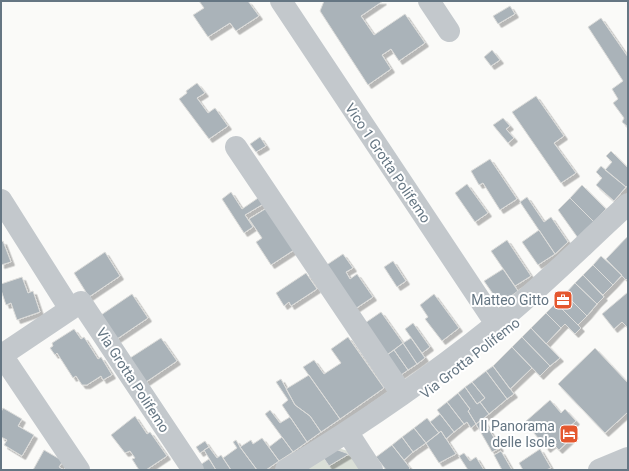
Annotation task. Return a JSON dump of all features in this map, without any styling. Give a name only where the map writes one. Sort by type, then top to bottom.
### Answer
[{"type":"street","name":"Vico 1 Grotta Polifemo","points":[[280,1],[496,324]]},
{"type":"street","points":[[429,1],[449,31]]},
{"type":"street","points":[[236,147],[402,394]]},
{"type":"street","points":[[1,200],[70,309]]},
{"type":"street","name":"Via Grotta Polifemo","points":[[286,470],[348,433],[496,324],[549,278],[628,204]]},
{"type":"street","name":"Via Grotta Polifemo","points":[[348,433],[391,419],[502,336],[595,245],[628,209]]},
{"type":"street","name":"Via Grotta Polifemo","points":[[79,470],[2,355],[82,302],[193,470]]},
{"type":"street","points":[[348,433],[372,470]]},
{"type":"street","points":[[599,470],[628,458]]},
{"type":"shaded area","points":[[335,447],[348,451],[360,470],[298,470]]},
{"type":"building","points":[[199,1],[248,1],[259,16],[236,31],[230,23],[208,37],[193,15],[204,8]]},
{"type":"building","points":[[324,1],[383,1],[361,16],[374,35],[405,14],[425,43],[399,61],[391,49],[382,55],[391,69],[368,85],[320,11]]},
{"type":"building","points":[[510,6],[515,14],[498,24],[493,16]]},
{"type":"building","points":[[601,18],[628,57],[628,127],[622,122],[624,118],[613,103],[618,99],[612,89],[623,81],[588,27]]},
{"type":"building","points":[[492,50],[500,60],[491,66],[484,57]]},
{"type":"building","points":[[197,83],[205,93],[197,98],[208,113],[215,108],[228,126],[209,139],[179,99],[187,93],[186,91]]},
{"type":"building","points":[[536,96],[564,136],[554,143],[576,173],[561,183],[512,112]]},
{"type":"building","points":[[503,118],[510,126],[506,129],[514,138],[508,143],[493,125]]},
{"type":"building","points":[[260,137],[266,146],[256,152],[250,144]]},
{"type":"building","points":[[611,151],[628,168],[628,185],[626,187],[605,170],[612,162],[606,156]]},
{"type":"building","points":[[490,159],[517,199],[500,210],[483,183],[479,185],[471,171]]},
{"type":"building","points":[[601,166],[626,187],[614,201],[596,185],[602,178],[596,172]]},
{"type":"building","points":[[467,184],[488,213],[475,222],[455,193]]},
{"type":"building","points":[[582,185],[606,209],[594,222],[570,198]]},
{"type":"building","points":[[231,192],[242,209],[261,196],[265,203],[245,215],[253,227],[244,233],[222,199]]},
{"type":"building","points":[[527,197],[544,222],[551,217],[568,242],[555,254],[520,202]]},
{"type":"building","points":[[570,198],[594,222],[578,238],[558,210]]},
{"type":"building","points":[[270,206],[297,248],[271,265],[256,242],[262,238],[249,219]]},
{"type":"building","points":[[539,230],[555,254],[538,265],[522,242]]},
{"type":"building","points":[[628,236],[628,278],[626,280],[606,259]]},
{"type":"building","points":[[507,240],[531,276],[515,286],[491,251]]},
{"type":"building","points":[[3,241],[11,262],[1,265],[1,242]]},
{"type":"building","points":[[105,252],[120,276],[89,297],[74,273]]},
{"type":"building","points":[[343,254],[353,268],[346,272],[350,279],[357,274],[373,297],[355,309],[325,266]]},
{"type":"building","points":[[601,256],[622,275],[613,285],[593,265]]},
{"type":"building","points":[[393,261],[406,281],[397,287],[384,267]]},
{"type":"building","points":[[593,265],[613,285],[603,295],[583,275]]},
{"type":"building","points":[[503,269],[518,291],[500,304],[484,281]]},
{"type":"building","points":[[306,273],[317,289],[291,306],[289,302],[284,306],[276,293]]},
{"type":"building","points":[[583,275],[604,297],[597,304],[575,283]]},
{"type":"building","points":[[22,277],[28,293],[33,291],[40,312],[17,320],[11,303],[6,305],[1,290],[1,284]]},
{"type":"building","points":[[575,283],[597,304],[587,316],[565,294]]},
{"type":"building","points":[[628,292],[628,328],[622,322],[614,329],[602,314]]},
{"type":"building","points":[[132,294],[148,318],[117,339],[101,315]]},
{"type":"building","points":[[434,294],[459,328],[442,341],[425,319],[428,317],[420,305]]},
{"type":"building","points":[[565,294],[587,316],[578,325],[556,303]]},
{"type":"building","points":[[556,303],[581,328],[575,334],[565,324],[561,328],[546,313]]},
{"type":"building","points":[[381,312],[403,343],[387,355],[365,323]]},
{"type":"building","points":[[546,313],[561,328],[546,344],[531,328]]},
{"type":"building","points":[[413,323],[430,347],[422,353],[405,329]]},
{"type":"building","points":[[531,328],[560,358],[550,366],[522,337]]},
{"type":"building","points":[[74,329],[81,339],[84,337],[98,359],[101,357],[112,375],[103,380],[101,376],[87,385],[82,385],[76,376],[73,378],[57,353],[55,355],[50,348],[53,346],[52,343]]},
{"type":"building","points":[[348,337],[384,388],[340,419],[303,367],[314,360],[324,374],[341,363],[331,349]]},
{"type":"building","points":[[522,337],[550,366],[540,376],[512,347]]},
{"type":"building","points":[[161,338],[177,361],[146,382],[130,358]]},
{"type":"building","points":[[411,338],[425,358],[417,364],[403,343]]},
{"type":"building","points":[[403,343],[417,364],[408,370],[394,350]]},
{"type":"building","points":[[512,347],[532,368],[510,389],[493,366]]},
{"type":"building","points":[[595,348],[628,383],[628,412],[605,433],[558,384]]},
{"type":"building","points":[[394,350],[408,370],[401,375],[387,355]]},
{"type":"building","points":[[493,366],[514,394],[507,399],[486,371]]},
{"type":"building","points":[[486,371],[507,399],[489,414],[480,402],[485,398],[472,382]]},
{"type":"building","points":[[309,375],[340,419],[321,432],[310,416],[295,405],[286,389]]},
{"type":"building","points":[[281,379],[295,405],[310,416],[321,432],[307,442],[282,405],[288,400],[276,382]]},
{"type":"building","points":[[472,382],[485,398],[477,404],[465,387]]},
{"type":"building","points":[[465,387],[477,404],[480,402],[489,414],[476,424],[468,411],[470,409],[458,393]]},
{"type":"building","points":[[458,393],[470,409],[468,411],[476,424],[471,428],[467,422],[464,424],[447,402]]},
{"type":"building","points":[[550,400],[561,413],[565,409],[576,421],[569,427],[575,435],[559,450],[553,444],[547,449],[525,422]]},
{"type":"building","points":[[447,402],[464,424],[454,432],[437,410]]},
{"type":"building","points":[[3,408],[22,419],[18,426],[34,435],[22,456],[4,445],[7,440],[1,437],[1,412]]},
{"type":"building","points":[[270,410],[280,423],[290,417],[307,442],[293,452],[265,414]]},
{"type":"building","points":[[440,414],[454,432],[446,439],[441,431],[439,433],[430,422]]},
{"type":"building","points":[[135,416],[147,434],[150,432],[167,456],[146,470],[139,470],[132,459],[135,458],[130,451],[125,453],[111,435]]},
{"type":"building","points":[[427,418],[439,433],[426,443],[414,428]]},
{"type":"building","points":[[483,419],[500,448],[492,452],[476,424]]},
{"type":"building","points":[[414,428],[426,443],[413,452],[402,437]]},
{"type":"building","points":[[441,431],[456,454],[439,463],[426,443]]},
{"type":"building","points":[[282,437],[293,452],[279,461],[269,447]]},
{"type":"building","points":[[402,437],[413,452],[404,460],[392,445]]},
{"type":"building","points":[[262,438],[279,461],[266,470],[257,470],[240,447],[251,440],[253,444]]},
{"type":"building","points":[[236,440],[257,470],[231,470],[223,458],[237,448],[233,442]]},
{"type":"building","points":[[205,441],[209,447],[200,453],[196,447]]},
{"type":"building","points":[[392,445],[410,468],[408,470],[386,470],[376,457]]},
{"type":"building","points":[[209,447],[217,458],[221,455],[231,470],[216,470],[204,450]]},
{"type":"building","points":[[335,449],[349,454],[329,466],[323,457]]},
{"type":"building","points":[[540,449],[551,468],[546,470],[523,470],[519,463]]},
{"type":"building","points":[[44,450],[63,461],[59,467],[64,470],[33,470]]},
{"type":"building","points":[[501,451],[512,470],[502,470],[494,455]]},
{"type":"building","points":[[464,453],[470,461],[476,457],[484,470],[468,470],[459,456]]},
{"type":"building","points":[[209,459],[216,470],[203,470],[200,465]]},
{"type":"place","name":"Matteo Gitto","points":[[563,300]]},
{"type":"place","name":"Il Panorama delle Isole","points":[[569,434]]}]
